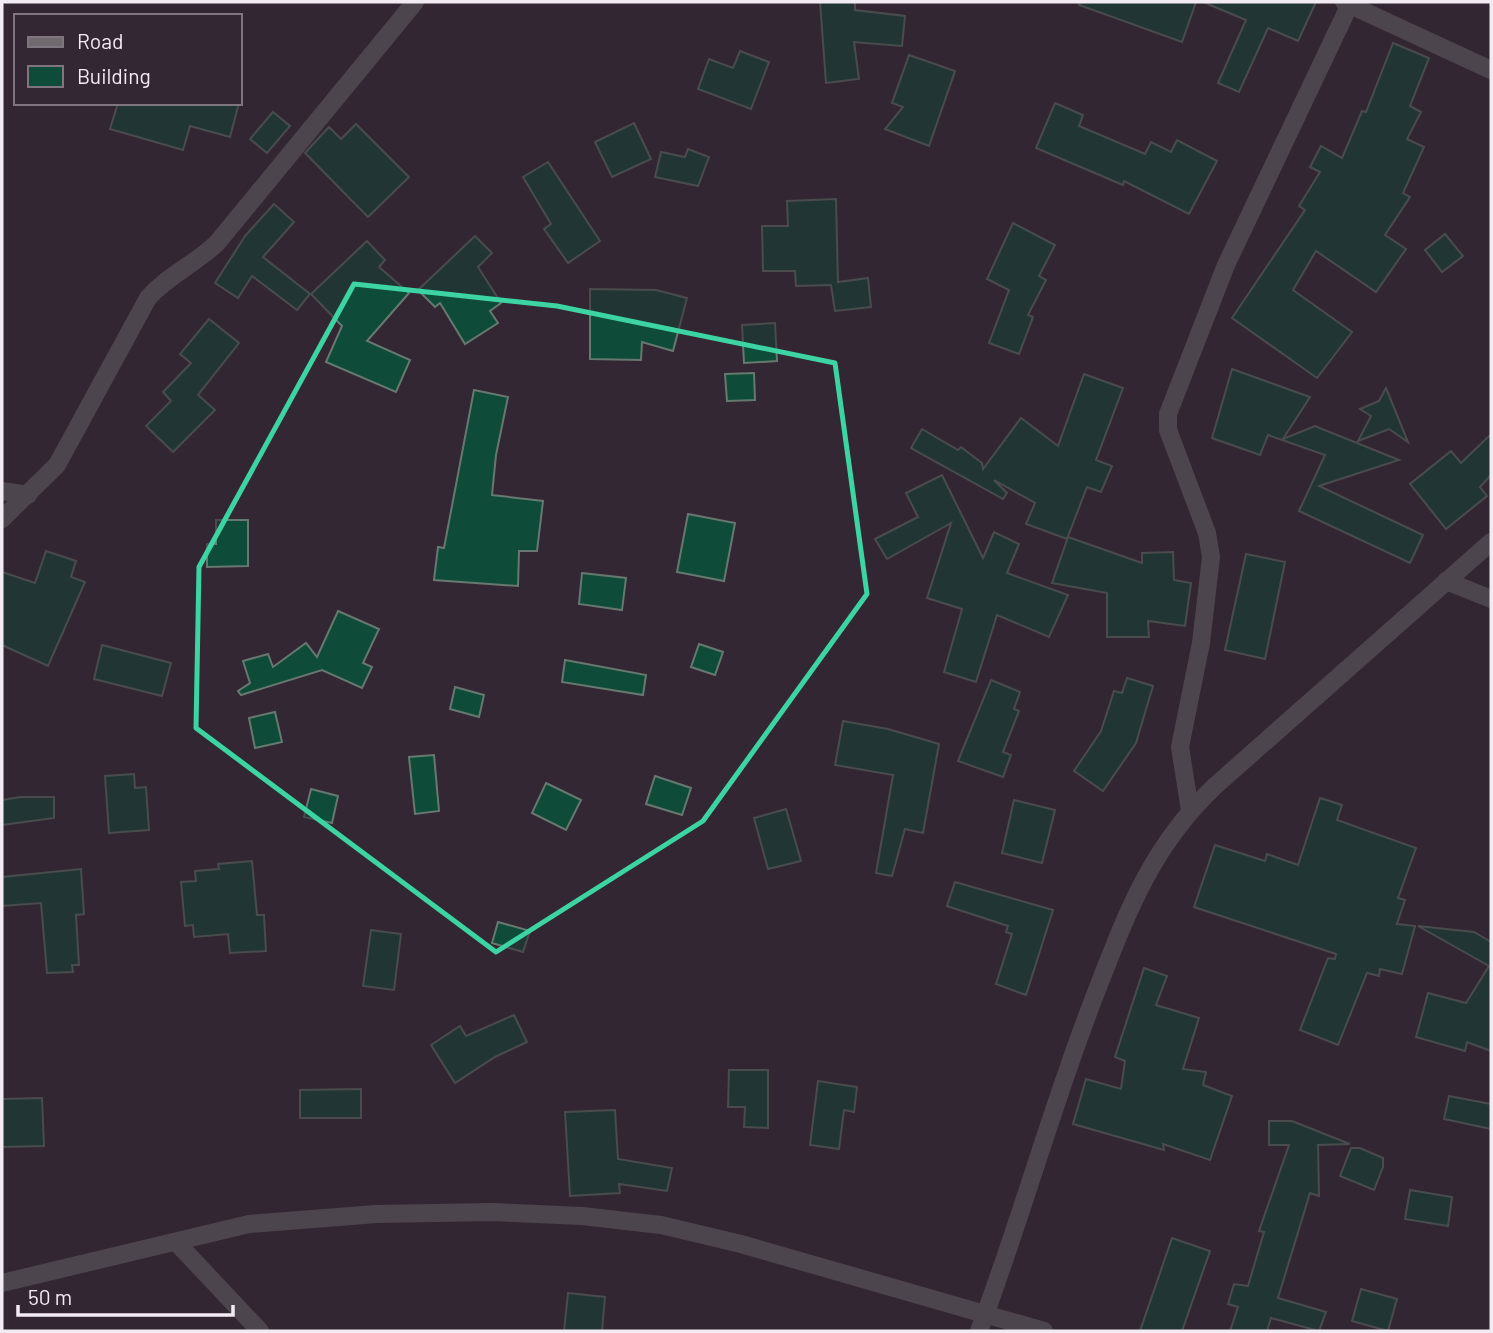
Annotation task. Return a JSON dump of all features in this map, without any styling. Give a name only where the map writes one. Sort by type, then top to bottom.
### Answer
[{"type":"street","points":[[2,519],[57,465],[148,298],[161,283],[198,262],[217,243],[415,2]]},
{"type":"street","points":[[1189,810],[1180,747],[1201,643],[1211,557],[1207,533],[1168,430],[1168,414],[1226,265],[1348,3],[1491,69]]},
{"type":"street","points":[[2,491],[28,495]]},
{"type":"street","points":[[979,1331],[1075,1046],[1125,918],[1149,868],[1189,810],[1491,542]]},
{"type":"street","points":[[1446,581],[1491,600]]},
{"type":"street","points":[[2,1283],[249,1224],[376,1214],[492,1212],[582,1216],[661,1225],[741,1244],[1044,1331]]},
{"type":"street","points":[[176,1242],[260,1331]]},
{"type":"highlighted area","points":[[354,284],[557,306],[835,363],[867,594],[703,821],[496,952],[196,728],[199,567]]},
{"type":"building","points":[[820,2],[855,2],[855,10],[905,16],[902,46],[854,42],[859,79],[826,83]]},
{"type":"building","points":[[1080,2],[1196,2],[1182,42],[1079,5]]},
{"type":"building","points":[[1203,2],[1316,2],[1298,41],[1268,28],[1239,92],[1218,83],[1246,20]]},
{"type":"building","points":[[1393,43],[1429,58],[1410,106],[1421,112],[1407,139],[1424,147],[1403,193],[1410,197],[1385,235],[1406,249],[1376,292],[1316,251],[1293,290],[1352,332],[1317,378],[1232,318],[1305,210],[1299,206],[1320,172],[1310,167],[1321,146],[1342,158],[1362,111],[1366,112]]},
{"type":"building","points":[[740,51],[769,62],[751,109],[698,89],[709,59],[733,68]]},
{"type":"building","points":[[909,55],[955,71],[929,146],[885,129],[903,107],[892,103]]},
{"type":"building","points":[[1055,103],[1083,115],[1079,126],[1145,154],[1151,142],[1171,152],[1177,140],[1217,161],[1189,214],[1124,181],[1123,185],[1036,148]]},
{"type":"building","points":[[117,105],[238,105],[230,137],[190,126],[183,150],[110,129]]},
{"type":"building","points":[[273,112],[290,126],[267,153],[250,139]]},
{"type":"building","points":[[634,123],[651,159],[612,177],[595,142]]},
{"type":"building","points":[[356,124],[409,177],[368,217],[305,153],[329,127],[341,139]]},
{"type":"building","points":[[688,149],[709,157],[698,186],[655,177],[661,152],[685,157]]},
{"type":"building","points":[[548,162],[600,241],[568,263],[544,229],[551,224],[523,177]]},
{"type":"building","points":[[836,199],[838,282],[868,278],[871,307],[835,311],[831,285],[796,286],[795,271],[763,271],[762,226],[788,226],[787,201]]},
{"type":"building","points":[[274,204],[294,222],[263,257],[310,294],[297,310],[252,276],[238,298],[215,283],[245,236]]},
{"type":"building","points":[[1013,223],[1055,245],[1039,276],[1046,280],[1028,315],[1033,317],[1019,354],[989,343],[1009,290],[987,279]]},
{"type":"building","points":[[1445,234],[1463,256],[1442,272],[1425,250]]},
{"type":"building","points":[[475,236],[492,253],[478,267],[501,303],[490,311],[498,323],[465,344],[440,303],[435,307],[418,290]]},
{"type":"building","points":[[367,241],[385,260],[379,267],[409,293],[367,341],[410,360],[396,392],[326,362],[342,326],[311,294]]},
{"type":"building","points":[[590,289],[656,290],[687,298],[673,351],[642,342],[641,360],[590,359]]},
{"type":"building","points":[[209,319],[239,343],[198,395],[215,410],[173,452],[146,426],[171,401],[163,392],[191,363],[180,354]]},
{"type":"building","points":[[775,323],[777,361],[744,363],[742,325]]},
{"type":"building","points":[[1232,369],[1310,397],[1283,439],[1315,426],[1399,460],[1319,486],[1423,535],[1410,563],[1299,511],[1325,455],[1268,435],[1260,455],[1212,438]]},
{"type":"building","points":[[754,373],[755,400],[727,401],[725,374]]},
{"type":"building","points":[[1084,374],[1123,388],[1096,460],[1112,466],[1101,492],[1087,487],[1067,539],[1026,524],[1035,503],[994,480],[1007,493],[1003,499],[911,448],[922,429],[958,450],[961,447],[982,463],[983,469],[1021,418],[1058,446]]},
{"type":"building","points":[[1386,388],[1408,442],[1389,429],[1358,441],[1371,416],[1360,409],[1379,401]]},
{"type":"building","points":[[474,390],[508,397],[496,455],[492,495],[543,501],[537,551],[519,551],[518,586],[434,580],[438,547],[444,548]]},
{"type":"building","points":[[1491,434],[1491,475],[1480,487],[1487,496],[1446,529],[1410,484],[1451,451],[1461,463]]},
{"type":"building","points":[[942,475],[983,558],[994,532],[1019,544],[1007,573],[1068,595],[1049,637],[997,615],[976,682],[944,672],[962,609],[927,598],[951,523],[887,559],[875,539],[918,517],[906,493]]},
{"type":"building","points":[[688,514],[735,523],[724,581],[677,572]]},
{"type":"building","points":[[216,520],[248,520],[248,566],[207,567],[207,544],[216,544]]},
{"type":"building","points":[[1068,537],[1142,563],[1142,553],[1173,552],[1174,580],[1191,583],[1185,626],[1148,621],[1149,637],[1107,637],[1107,593],[1052,583]]},
{"type":"building","points":[[46,551],[76,561],[71,577],[85,582],[48,666],[2,645],[2,572],[35,583]]},
{"type":"building","points":[[1246,554],[1285,562],[1265,659],[1225,650]]},
{"type":"building","points":[[582,573],[626,578],[622,610],[579,604]]},
{"type":"building","points":[[338,611],[379,629],[363,663],[372,667],[362,688],[322,670],[241,695],[238,691],[250,683],[243,661],[268,654],[273,667],[306,643],[317,657]]},
{"type":"building","points":[[699,644],[723,652],[715,675],[691,667]]},
{"type":"building","points":[[102,645],[171,663],[162,696],[94,679]]},
{"type":"building","points":[[565,660],[646,675],[643,695],[562,682]]},
{"type":"building","points":[[1127,678],[1153,686],[1136,743],[1103,791],[1074,771],[1101,731],[1114,691],[1122,693]]},
{"type":"building","points":[[991,680],[1020,692],[1014,709],[1019,711],[1003,752],[1011,755],[1003,777],[958,761]]},
{"type":"building","points":[[455,687],[484,695],[479,717],[450,709]]},
{"type":"building","points":[[275,712],[282,742],[255,748],[249,718]]},
{"type":"building","points":[[843,721],[888,729],[939,744],[923,833],[905,829],[892,876],[876,873],[893,775],[835,765]]},
{"type":"building","points":[[434,755],[439,811],[415,814],[409,757]]},
{"type":"building","points":[[134,774],[135,788],[146,787],[149,830],[109,833],[105,776]]},
{"type":"building","points":[[655,776],[691,788],[682,815],[646,804]]},
{"type":"building","points":[[546,783],[581,800],[566,830],[532,813]]},
{"type":"building","points":[[311,789],[338,796],[332,823],[304,817]]},
{"type":"building","points":[[54,797],[54,818],[2,825],[2,800]]},
{"type":"building","points":[[1320,798],[1342,805],[1337,820],[1416,848],[1398,898],[1405,900],[1397,924],[1415,926],[1402,974],[1380,969],[1379,976],[1367,973],[1338,1045],[1300,1030],[1328,958],[1335,959],[1336,954],[1194,907],[1215,845],[1265,861],[1267,854],[1298,865]]},
{"type":"building","points":[[1014,800],[1055,810],[1042,863],[1002,853]]},
{"type":"building","points":[[786,809],[801,861],[768,869],[754,818]]},
{"type":"building","points":[[252,861],[257,915],[264,915],[266,951],[230,953],[228,934],[194,937],[193,925],[185,926],[181,882],[196,881],[195,871],[219,869],[218,864]]},
{"type":"building","points":[[81,869],[84,914],[76,915],[79,965],[72,965],[73,972],[47,973],[41,903],[2,906],[2,877]]},
{"type":"building","points":[[955,882],[1053,910],[1026,995],[996,984],[1012,934],[1006,932],[1008,926],[947,906]]},
{"type":"building","points":[[498,922],[530,931],[523,952],[492,943]]},
{"type":"building","points":[[1418,926],[1474,932],[1491,942],[1491,1051],[1467,1042],[1465,1051],[1416,1037],[1428,993],[1466,1003],[1489,966]]},
{"type":"building","points":[[371,930],[401,934],[394,990],[363,986]]},
{"type":"building","points":[[1144,968],[1167,976],[1156,1005],[1199,1018],[1183,1069],[1206,1072],[1203,1085],[1232,1096],[1210,1160],[1163,1144],[1164,1150],[1073,1124],[1086,1079],[1121,1089],[1125,1061],[1115,1057]]},
{"type":"building","points":[[514,1015],[527,1042],[495,1057],[455,1083],[431,1045],[460,1026],[466,1036]]},
{"type":"building","points":[[729,1070],[768,1070],[768,1128],[744,1127],[745,1107],[728,1107]]},
{"type":"building","points":[[818,1081],[857,1087],[854,1112],[844,1110],[839,1149],[810,1145]]},
{"type":"building","points":[[361,1089],[361,1118],[300,1118],[300,1090]]},
{"type":"building","points":[[1449,1096],[1491,1104],[1491,1129],[1444,1119]]},
{"type":"building","points":[[42,1098],[44,1146],[2,1147],[2,1099]]},
{"type":"building","points":[[615,1110],[618,1159],[672,1168],[667,1191],[619,1184],[620,1193],[570,1196],[565,1112]]},
{"type":"building","points":[[1269,1121],[1292,1121],[1350,1144],[1318,1145],[1319,1196],[1310,1193],[1278,1298],[1326,1312],[1319,1331],[1271,1318],[1267,1331],[1230,1331],[1238,1307],[1228,1304],[1234,1284],[1248,1286],[1264,1232],[1259,1231],[1289,1145],[1269,1145]]},
{"type":"building","points":[[1351,1148],[1360,1148],[1383,1158],[1383,1167],[1374,1190],[1340,1176]]},
{"type":"building","points":[[1410,1190],[1452,1197],[1448,1226],[1405,1219]]},
{"type":"building","points":[[1172,1238],[1210,1251],[1182,1331],[1140,1331]]},
{"type":"building","points":[[1361,1289],[1397,1299],[1388,1331],[1352,1321]]},
{"type":"building","points":[[568,1293],[605,1297],[602,1331],[564,1331]]}]
